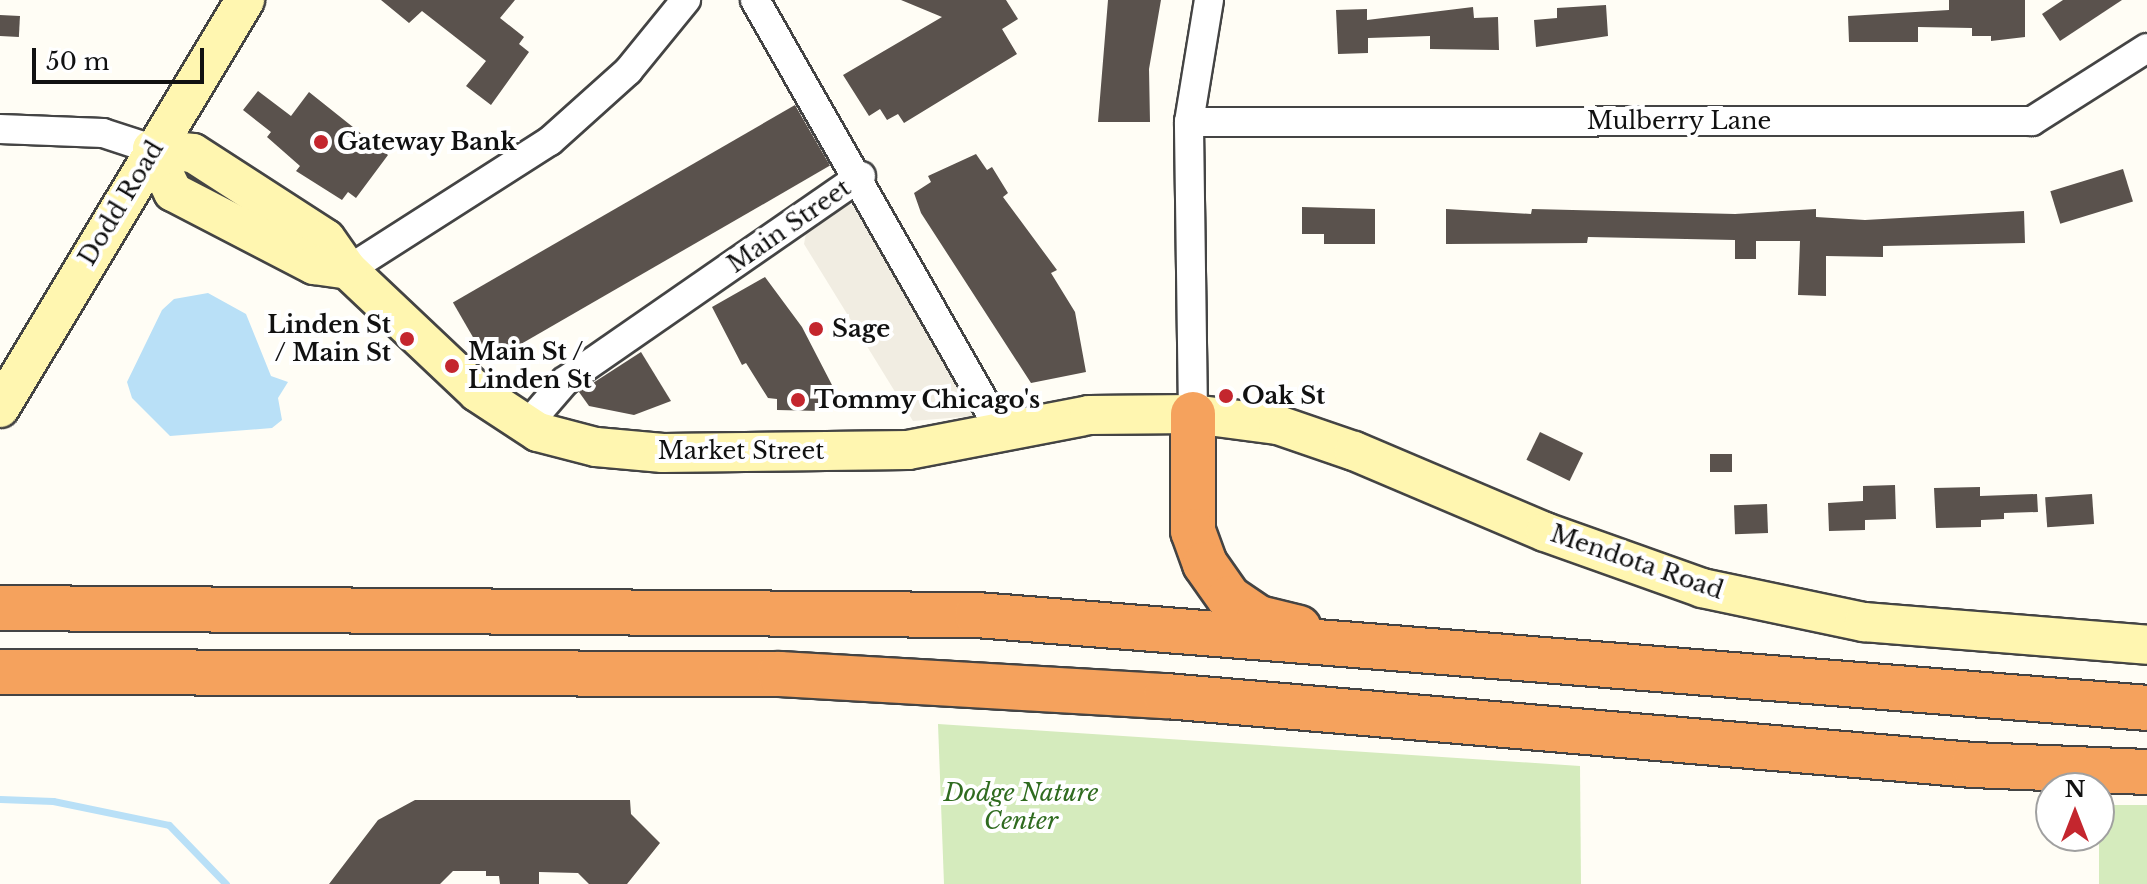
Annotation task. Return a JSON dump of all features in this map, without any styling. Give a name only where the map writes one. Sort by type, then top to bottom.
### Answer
[{"type":"highway","points":[[1193,414],[1193,531],[1205,564],[1229,598],[1259,618],[1379,647]]},
{"type":"highway","points":[[9,603],[977,615],[2147,708]]},
{"type":"highway","points":[[0,672],[784,674],[1181,697],[2006,766],[2147,772]]},
{"type":"highway","points":[[2006,766],[2012,742],[2033,729],[2147,732]]},
{"type":"street","name":"Dodd Road","points":[[0,408],[152,149],[245,0]]},
{"type":"street","points":[[348,270],[550,141],[628,71],[686,0]]},
{"type":"street","points":[[755,0],[861,176]]},
{"type":"street","points":[[1193,414],[1189,122],[1209,0]]},
{"type":"street","name":"Mulberry Lane","points":[[1189,122],[2032,121],[2147,48]]},
{"type":"street","points":[[0,129],[103,133],[152,149]]},
{"type":"street","name":"Market Street","points":[[152,149],[193,153],[326,239],[348,270],[439,360],[527,425],[596,447],[663,453],[908,450],[1089,415],[1193,414]]},
{"type":"street","name":"Main Street","points":[[527,425],[565,381],[861,176],[1001,432]]},
{"type":"street","name":"Mendota Road","points":[[1193,414],[1303,434],[1702,588],[1864,622],[2147,645]]},
{"type":"green space","name":"Dodge Nature Center","points":[[938,724],[1580,766],[1581,884],[944,884]]},
{"type":"green space","points":[[2115,805],[2147,805],[2147,884],[2099,884],[2099,852],[2115,852]]},
{"type":"shaded area","points":[[846,204],[862,208],[979,397],[974,416],[913,421],[804,244],[807,228]]},
{"type":"water","points":[[208,293],[246,314],[271,376],[288,382],[278,398],[282,420],[272,428],[170,436],[132,398],[127,382],[162,310],[174,299]]},
{"type":"building","points":[[381,0],[515,0],[500,18],[524,37],[519,44],[529,52],[491,105],[466,86],[486,61],[422,11],[409,23]]},
{"type":"building","points":[[901,0],[1006,0],[1018,19],[1002,29],[1017,54],[904,123],[898,114],[887,120],[880,109],[869,116],[843,75],[942,17]]},
{"type":"building","points":[[1108,0],[1161,0],[1149,69],[1150,122],[1098,122]]},
{"type":"building","points":[[1949,0],[2025,0],[2025,37],[1991,41],[1991,36],[1972,36],[1972,28],[1918,27],[1918,42],[1849,42],[1848,16],[1949,10]]},
{"type":"building","points":[[2063,0],[2122,0],[2060,41],[2042,14]]},
{"type":"building","points":[[1606,5],[1608,36],[1536,47],[1534,20],[1557,18],[1557,8]]},
{"type":"building","points":[[1473,7],[1474,18],[1498,17],[1499,50],[1430,49],[1430,36],[1368,38],[1368,53],[1338,54],[1336,10],[1367,9],[1367,20]]},
{"type":"building","points":[[0,15],[20,16],[19,37],[0,36]]},
{"type":"building","name":"Gateway Bank","points":[[258,91],[291,116],[309,92],[388,155],[356,198],[348,192],[342,200],[296,171],[300,166],[267,137],[271,132],[243,110]]},
{"type":"building","points":[[795,105],[830,166],[488,363],[453,303]]},
{"type":"building","points":[[976,154],[987,170],[992,167],[1008,193],[1003,197],[1057,270],[1051,273],[1075,312],[1086,372],[1031,383],[921,213],[914,193],[931,182],[928,176]]},
{"type":"building","points":[[2123,169],[2133,202],[2060,224],[2050,191]]},
{"type":"building","points":[[1302,207],[1375,209],[1375,244],[1324,244],[1324,234],[1302,234]]},
{"type":"building","points":[[1446,209],[1531,214],[1532,209],[1735,214],[1816,209],[1816,217],[1865,220],[2024,211],[2025,243],[1883,246],[1883,257],[1826,256],[1826,296],[1798,295],[1800,241],[1756,241],[1756,259],[1735,259],[1735,240],[1588,237],[1587,243],[1446,244]]},
{"type":"building","points":[[765,277],[802,327],[832,385],[821,394],[820,411],[777,410],[777,399],[768,398],[746,363],[742,365],[712,307]]},
{"type":"building","points":[[641,352],[671,401],[634,415],[589,406],[579,392]]},
{"type":"building","points":[[1540,432],[1583,453],[1570,481],[1526,460]]},
{"type":"building","points":[[1710,454],[1732,454],[1732,472],[1710,472]]},
{"type":"building","points":[[1895,485],[1896,519],[1865,520],[1865,530],[1829,531],[1828,503],[1863,501],[1863,486]]},
{"type":"building","points":[[1980,487],[1980,496],[2037,494],[2038,512],[2004,513],[2004,519],[1981,520],[1981,527],[1936,528],[1934,488]]},
{"type":"building","points":[[2092,494],[2094,524],[2047,527],[2045,497]]},
{"type":"building","points":[[1767,504],[1768,533],[1735,534],[1734,505]]},
{"type":"building","points":[[415,800],[630,800],[631,814],[660,843],[627,884],[589,884],[578,873],[539,872],[539,884],[500,884],[499,876],[486,876],[486,871],[453,871],[440,884],[329,884],[378,820]]},
{"type":"waterway","points":[[0,799],[53,801],[169,825],[226,884]]},
{"type":"place","name":"Gateway Bank","points":[[321,142]]},
{"type":"place","name":"Sage","points":[[816,329]]},
{"type":"place","name":"Linden St / Main St","points":[[407,339]]},
{"type":"place","name":"Main St / Linden St","points":[[452,366]]},
{"type":"place","name":"Oak St","points":[[1226,396]]},
{"type":"place","name":"Tommy Chicago's","points":[[798,400]]}]
